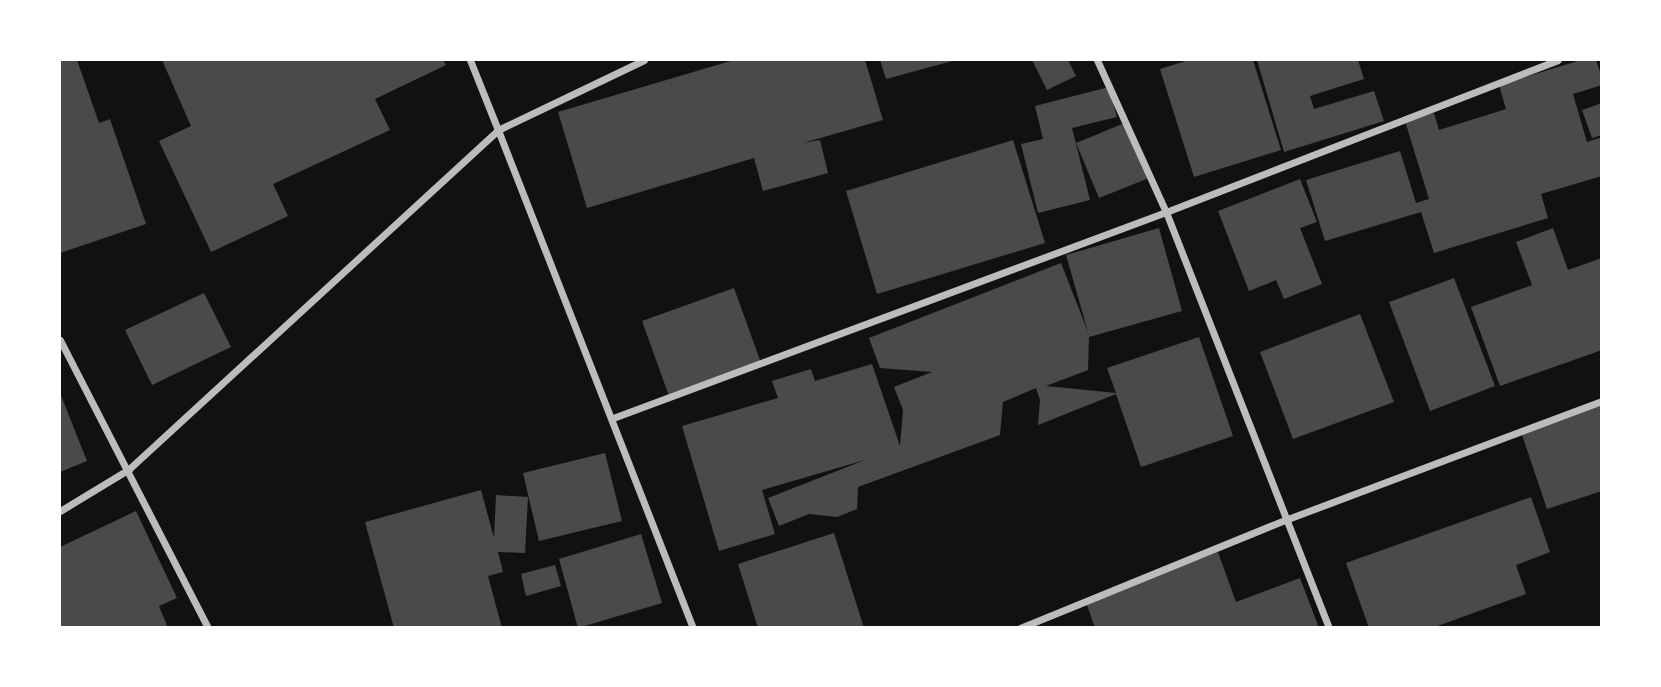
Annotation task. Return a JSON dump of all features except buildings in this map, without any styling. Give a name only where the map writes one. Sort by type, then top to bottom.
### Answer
[{"type":"street","points":[[470,60],[613,418],[693,628]]},
{"type":"street","points":[[60,511],[129,469],[498,130],[644,60]]},
{"type":"street","points":[[1097,60],[1166,212],[1329,628]]},
{"type":"street","points":[[613,418],[1166,212],[1558,60]]},
{"type":"street","points":[[60,340],[129,469],[208,628]]},
{"type":"street","points":[[1020,628],[1285,520],[1601,401]]}]
